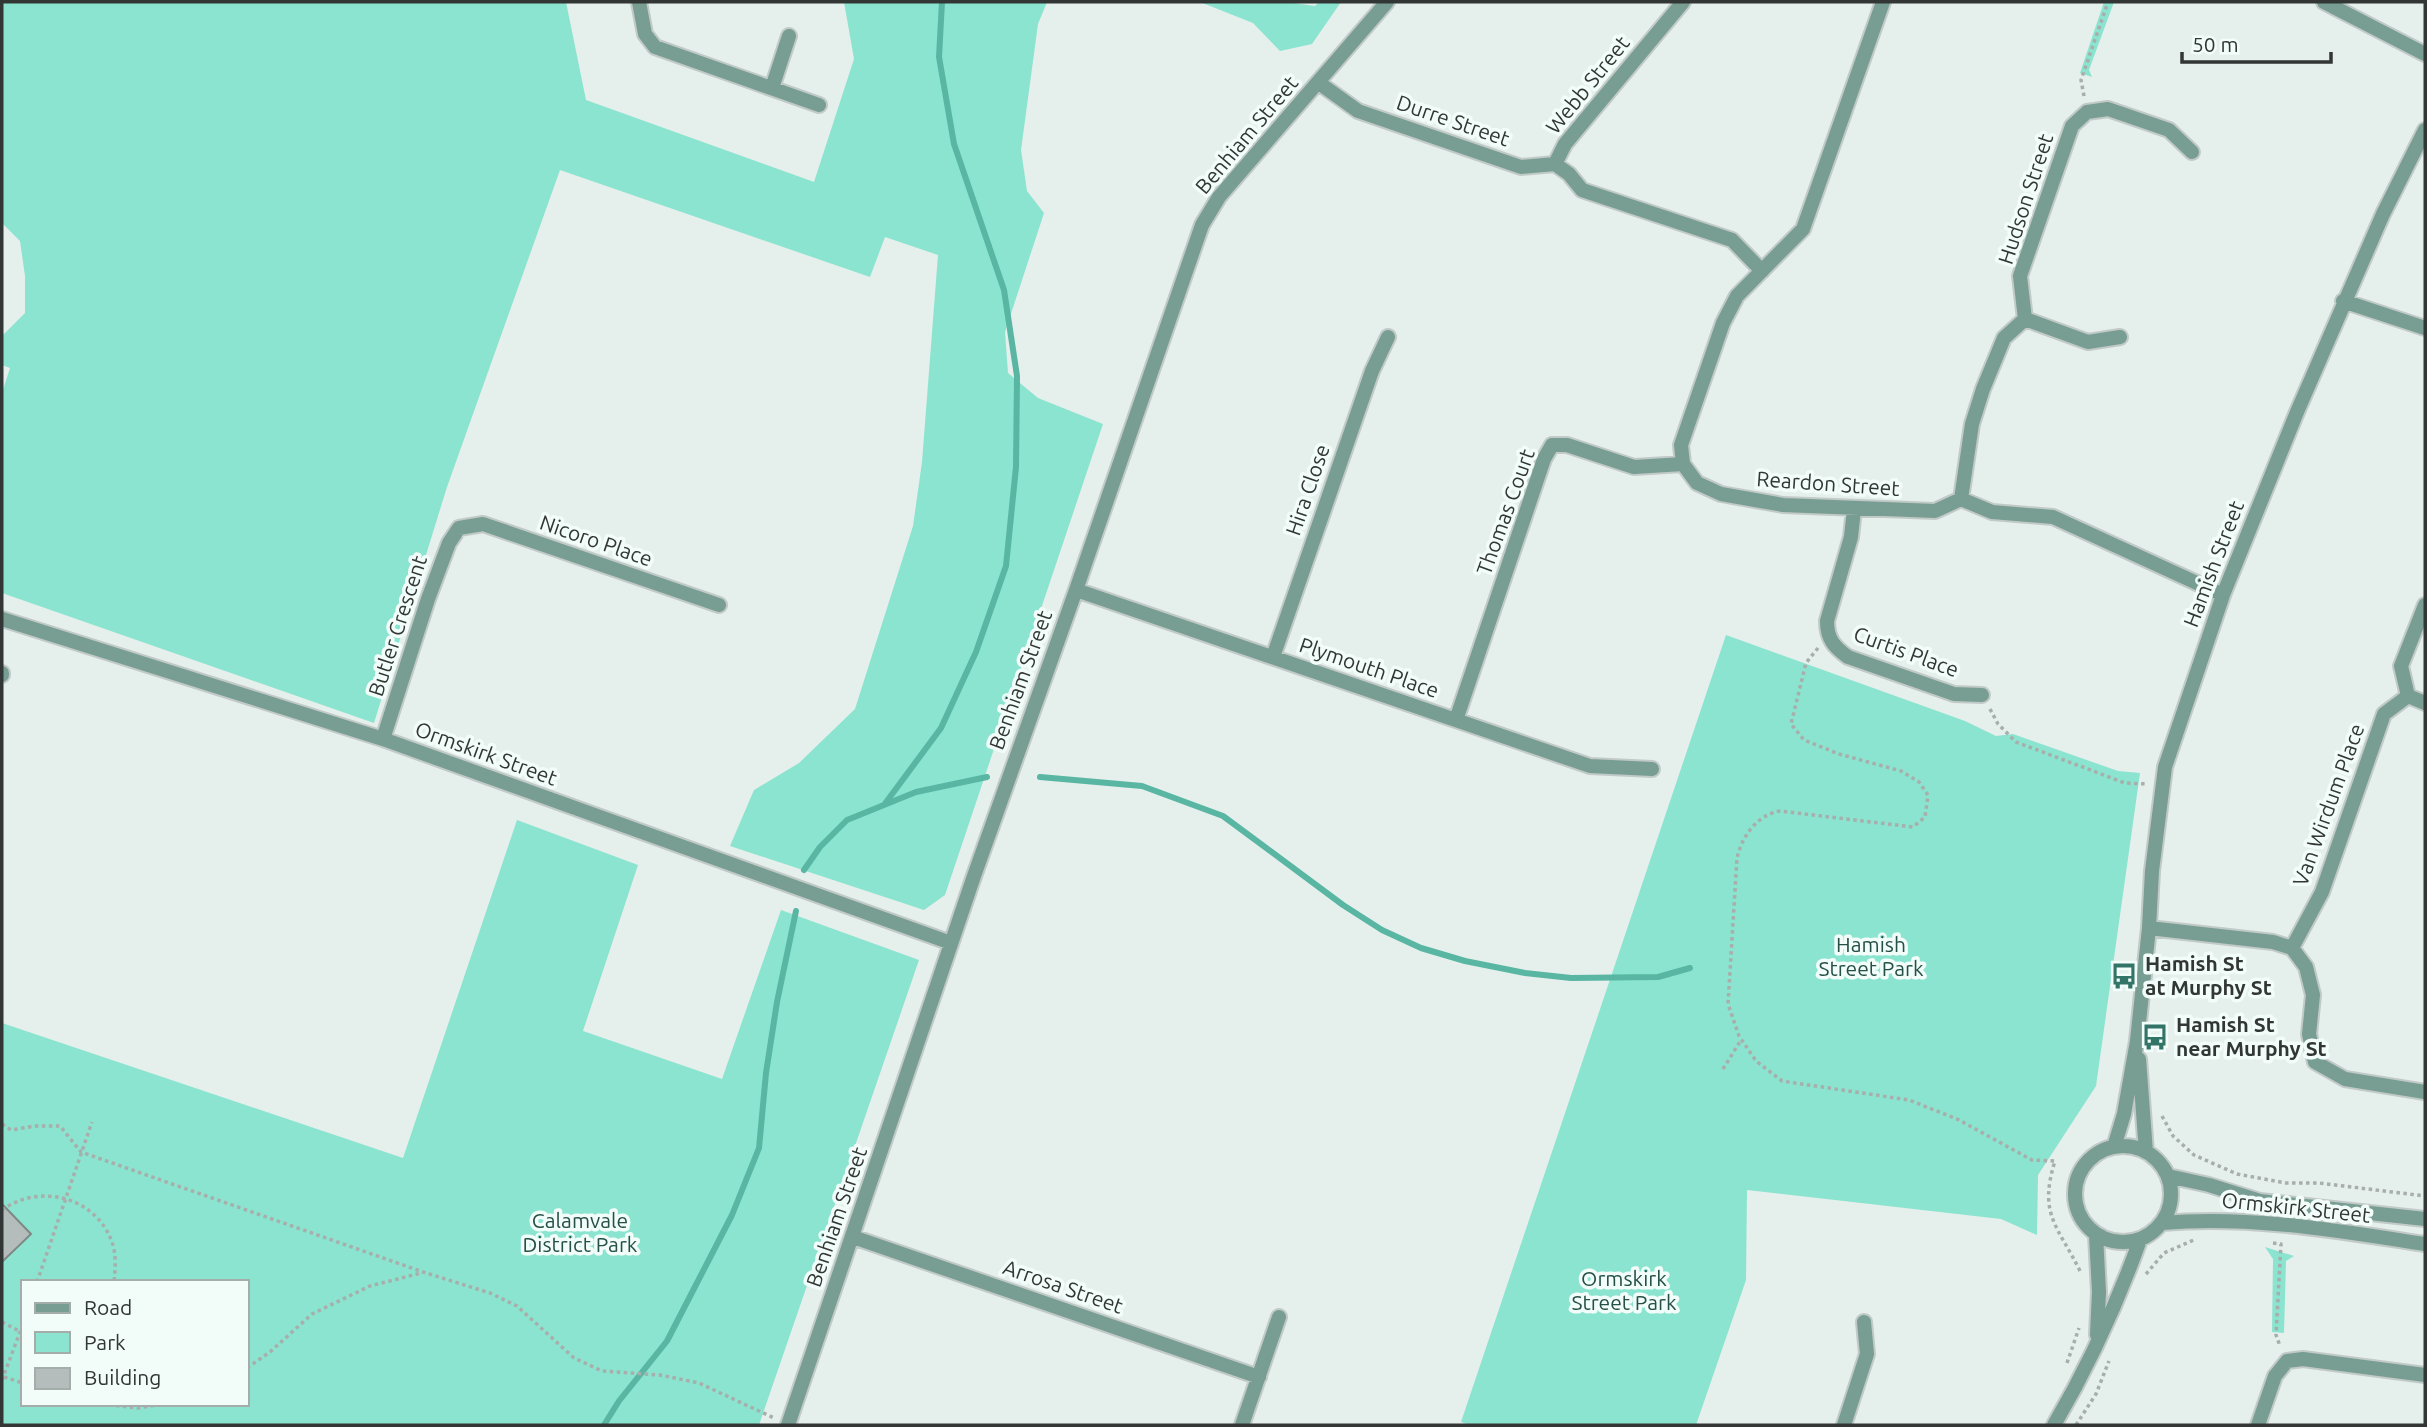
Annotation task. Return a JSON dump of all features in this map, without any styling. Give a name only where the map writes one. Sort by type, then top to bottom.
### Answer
[{"type":"street","points":[[639,2],[645,34],[655,47],[819,105]]},
{"type":"street","name":"Benhiam Street","points":[[789,1425],[951,943],[1202,225],[1219,197],[1388,2]]},
{"type":"street","name":"Webb Street","points":[[1555,164],[1565,144],[1683,2]]},
{"type":"street","points":[[1682,464],[1681,445],[1723,323],[1737,296],[1803,229],[1883,2]]},
{"type":"street","points":[[2324,2],[2425,54]]},
{"type":"street","points":[[772,88],[789,36]]},
{"type":"street","name":"Durre Street","points":[[1319,83],[1358,111],[1521,167],[1555,164]]},
{"type":"street","points":[[2087,112],[2108,109],[2169,130],[2192,152]]},
{"type":"street","name":"Hudson Street","points":[[2025,319],[2020,276],[2072,126],[2087,112]]},
{"type":"street","name":"Hamish Street","points":[[2114,1147],[2124,1114],[2137,1041],[2152,871],[2165,767],[2223,595],[2343,301],[2425,130]]},
{"type":"street","points":[[1555,164],[1569,174],[1582,190],[1732,240],[1762,271]]},
{"type":"street","points":[[2343,301],[2425,328]]},
{"type":"street","points":[[2120,337],[2088,342],[2025,319],[2004,338],[1972,424],[1961,499],[1992,512],[2053,517],[2223,595]]},
{"type":"street","name":"Hira Close","points":[[1273,657],[1372,370],[1388,337]]},
{"type":"street","name":"Thomas Court","points":[[1456,720],[1544,459],[1552,445],[1567,445],[1634,467],[1682,464]]},
{"type":"street","name":"Reardon Street","points":[[1682,464],[1697,484],[1721,494],[1783,505],[1935,511],[1961,499]]},
{"type":"street","name":"Curtis Place","points":[[1854,509],[1851,537],[1827,621],[1827,635],[1835,648],[1848,657],[1954,694],[1982,695]]},
{"type":"street","name":"Nicoro Place","points":[[459,528],[483,524],[719,605]]},
{"type":"street","name":"Butler Crescent","points":[[383,740],[428,599],[449,542],[459,528]]},
{"type":"street","name":"Plymouth Place","points":[[1076,590],[1590,766],[1652,769]]},
{"type":"street","points":[[2425,605],[2401,666],[2408,696],[2425,703]]},
{"type":"street","name":"Ormskirk Street","points":[[2,619],[383,740],[951,943]]},
{"type":"street","name":"Van Wirdum Place","points":[[2292,948],[2322,892],[2384,715],[2408,696]]},
{"type":"street","points":[[2149,928],[2273,942],[2292,948],[2306,967],[2313,995],[2309,1034],[2315,1062],[2345,1079],[2425,1092]]},
{"type":"street","name":"Hamish Street","points":[[2137,1041],[2146,1152]]},
{"type":"street","points":[[2130,1146],[2146,1152],[2159,1162],[2168,1176],[2170,1200],[2162,1223],[2140,1240],[2110,1241],[2096,1235],[2084,1223],[2076,1209],[2074,1193],[2077,1177],[2086,1163],[2098,1152],[2114,1147],[2130,1146]]},
{"type":"street","name":"Ormskirk Street","points":[[2168,1176],[2260,1201],[2425,1219]]},
{"type":"street","name":"Ormskirk Street","points":[[2162,1223],[2200,1219],[2281,1224],[2425,1244]]},
{"type":"street","points":[[2096,1235],[2099,1292],[2097,1340]]},
{"type":"street","name":"Arrosa Street","points":[[853,1237],[1259,1377]]},
{"type":"street","points":[[2054,1425],[2077,1386],[2121,1290],[2140,1240]]},
{"type":"street","points":[[1242,1425],[1279,1317]]},
{"type":"street","points":[[1844,1425],[1867,1354],[1864,1322]]},
{"type":"street","points":[[2258,1425],[2275,1376],[2287,1361],[2303,1359],[2425,1375]]},
{"type":"path","points":[[2087,112],[2081,80],[2108,2]]},
{"type":"path","points":[[1827,635],[1806,663],[1791,724],[1804,740],[1839,754],[1901,771],[1919,782],[1928,795],[1925,817],[1913,827],[1780,811],[1768,813],[1753,827],[1741,844],[1737,859],[1727,992],[1732,1022],[1756,1060],[1782,1081],[1909,1100],[1957,1119],[2032,1160],[2055,1161],[2048,1183],[2049,1211],[2081,1272]]},
{"type":"path","points":[[1982,695],[1998,724],[2016,742],[2125,783],[2163,784]]},
{"type":"path","points":[[1723,1069],[1741,1040]]},
{"type":"path","points":[[2162,1116],[2173,1136],[2194,1155],[2237,1174],[2286,1183],[2319,1182],[2425,1196]]},
{"type":"path","points":[[38,1280],[92,1122]]},
{"type":"path","points":[[2,1124],[11,1130],[60,1126],[81,1152],[490,1293],[517,1306],[574,1358],[609,1373],[660,1375],[699,1383],[789,1425]]},
{"type":"path","points":[[2,1210],[11,1203],[30,1196],[50,1195],[66,1198],[85,1208],[98,1219],[114,1249],[114,1280]]},
{"type":"path","points":[[2144,1276],[2165,1253],[2205,1238]]},
{"type":"path","points":[[2270,1242],[2281,1244],[2276,1335],[2287,1361]]},
{"type":"path","points":[[248,1367],[270,1352],[312,1314],[370,1286],[423,1272]]},
{"type":"path","points":[[2067,1363],[2081,1318]]},
{"type":"path","points":[[2,1322],[21,1332],[2,1378],[21,1383]]},
{"type":"path","points":[[2076,1425],[2096,1394],[2111,1355]]},
{"type":"path","points":[[120,1406],[151,1406]]},
{"type":"green space","points":[[2,2],[566,2],[586,100],[814,182],[854,59],[844,2],[1047,2],[1038,24],[1021,150],[1027,191],[1044,213],[1005,332],[1008,373],[1038,398],[1103,424],[945,895],[924,910],[730,846],[754,790],[799,763],[855,709],[913,526],[922,462],[938,255],[885,237],[870,277],[560,170],[447,487],[374,723],[2,593],[2,393],[10,368],[2,365],[2,336],[25,313],[25,276],[20,241],[2,223]]},
{"type":"green space","points":[[1200,2],[1286,2],[1315,6],[1319,2],[1341,2],[1312,44],[1280,51],[1253,23]]},
{"type":"green space","points":[[2104,2],[2114,2],[2089,70],[2092,77],[2080,73]]},
{"type":"green space","name":"Hamish Street Park","points":[[1726,635],[1965,721],[1996,736],[2013,734],[2118,771],[2140,773],[2096,1086],[2038,1175],[2037,1235],[2001,1219],[1747,1190],[1746,1280],[1696,1425],[1470,1425],[1461,1422]]},
{"type":"green space","name":"Calamvale District Park","points":[[517,820],[638,865],[583,1031],[722,1079],[781,910],[919,960],[759,1425],[2,1425],[2,1023],[403,1158]]},
{"type":"green space","points":[[2265,1247],[2294,1256],[2286,1261],[2284,1333],[2272,1332],[2273,1259]]},
{"type":"building","points":[[2,1204],[31,1234],[2,1262]]},
{"type":"waterway","points":[[884,805],[941,728],[976,652],[1006,566],[1016,467],[1017,376],[1004,290],[954,144],[939,57],[942,2]]},
{"type":"waterway","points":[[804,870],[820,847],[847,820],[916,792],[987,777]]},
{"type":"waterway","points":[[1040,777],[1142,786],[1223,816],[1343,905],[1382,930],[1421,948],[1465,961],[1525,973],[1571,978],[1658,977],[1690,968]]},
{"type":"waterway","points":[[604,1425],[619,1401],[667,1341],[732,1215],[759,1148],[766,1073],[777,1002],[796,911]]},
{"type":"place","name":"Hamish St at Murphy St","points":[[2124,976]]},
{"type":"place","name":"Hamish St near Murphy St","points":[[2155,1037]]},
{"type":"park label","name":"Ormskirk Street Park","points":[[1624,1291]]}]
